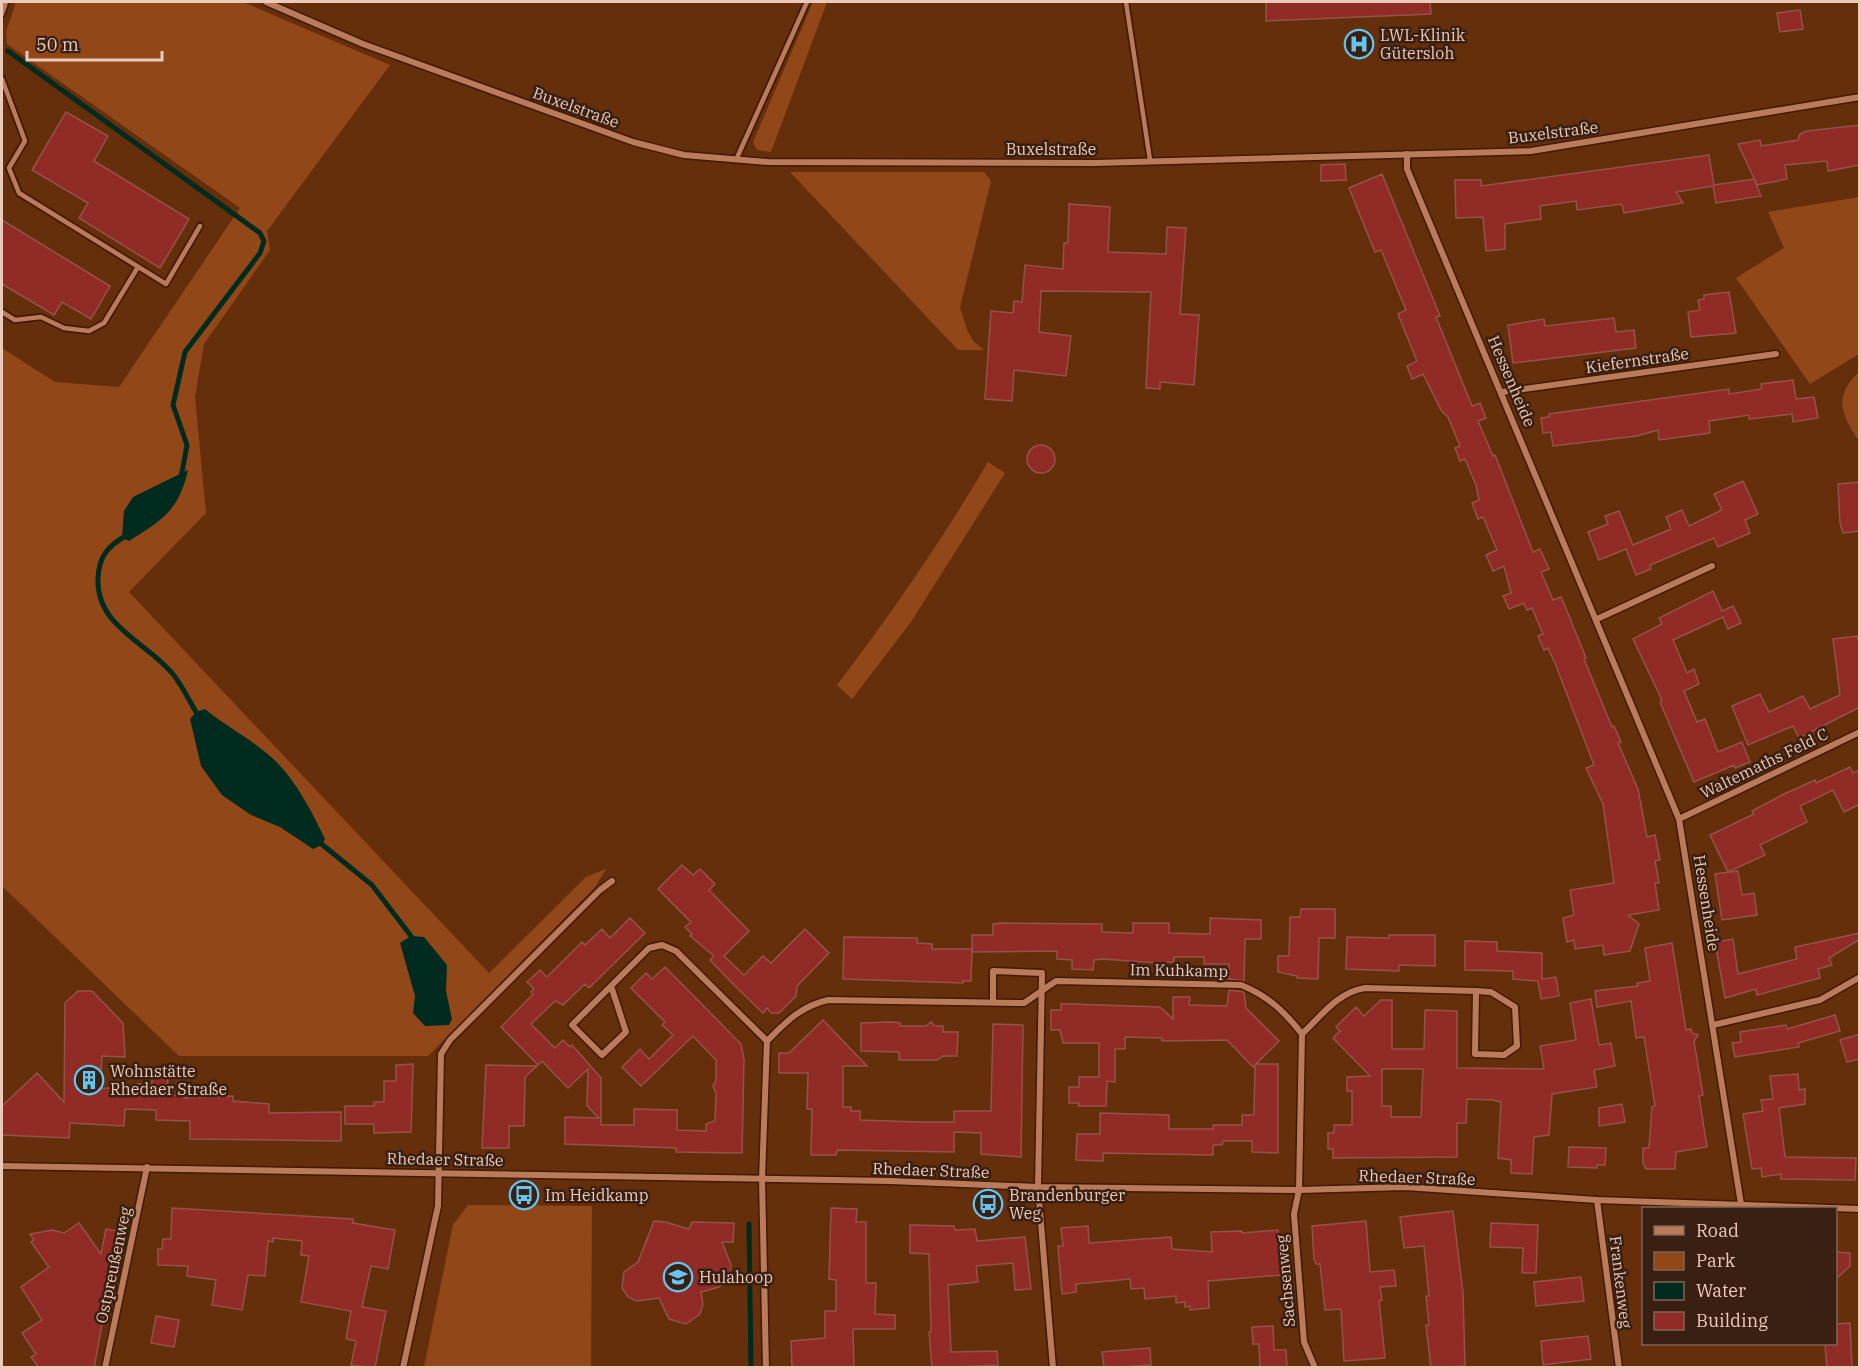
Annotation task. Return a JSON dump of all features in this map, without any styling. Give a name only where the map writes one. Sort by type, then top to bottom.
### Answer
[{"type":"street","name":"Buxelstraße","points":[[266,2],[363,44],[633,142],[684,155],[736,160],[888,164],[1531,151],[1860,97]]},
{"type":"street","name":"Hessenheide","points":[[1407,154],[1407,169],[1680,819],[1741,1204]]},
{"type":"street","name":"Kiefernstraße","points":[[1502,393],[1776,354]]},
{"type":"street","points":[[1597,619],[1712,566]]},
{"type":"street","name":"Waltemaths Feld C","points":[[1680,819],[1860,732]]},
{"type":"street","points":[[403,1368],[438,1206],[441,1054],[450,1040],[600,890],[612,881]]},
{"type":"street","points":[[611,986],[626,1032],[602,1055],[572,1025],[611,986],[649,948],[662,945],[676,951],[767,1041],[762,1179],[766,1368]]},
{"type":"street","points":[[993,1002],[993,971],[1042,973],[1038,1187],[1053,1368]]},
{"type":"street","points":[[1713,1025],[1820,1000],[1860,977]]},
{"type":"street","name":"Im Kuhkamp","points":[[767,1041],[792,1015],[811,1004],[828,1000],[1024,1003],[1056,981],[1241,985],[1262,994],[1283,1010],[1302,1034]]},
{"type":"street","points":[[1299,1190],[1302,1034],[1341,996],[1352,990],[1476,991],[1491,992],[1515,1007],[1517,1046],[1504,1055],[1475,1054],[1476,991]]},
{"type":"street","name":"Rhedaer Straße","points":[[2,1166],[762,1179],[1038,1187],[1299,1190],[1405,1187],[1597,1200],[1812,1207]]},
{"type":"street","name":"Ostpreußenweg","points":[[105,1368],[147,1167]]},
{"type":"street","name":"Sachsenweg","points":[[1299,1190],[1294,1214],[1304,1342],[1315,1368]]},
{"type":"street","name":"Frankenweg","points":[[1597,1200],[1619,1368]]},
{"type":"street","name":"Rhedaer Straße","points":[[1837,1208],[1860,1209]]},
{"type":"lane","points":[[2,14],[6,2]]},
{"type":"lane","points":[[736,160],[807,2]]},
{"type":"lane","points":[[1126,2],[1150,160]]},
{"type":"lane","points":[[2,79],[25,141],[9,168],[19,193],[166,284],[200,226]]},
{"type":"lane","points":[[2,312],[15,320],[41,317],[64,328],[89,331],[104,323],[138,267]]},
{"type":"green space","points":[[16,2],[243,2],[390,65],[267,231],[270,250],[204,344],[195,397],[206,513],[129,592],[489,973],[586,877],[606,869],[595,887],[428,1056],[179,1056],[2,886],[2,348],[55,382],[119,387],[240,208],[7,44],[6,32]]},
{"type":"green space","points":[[813,2],[827,2],[771,152],[757,150],[753,142]]},
{"type":"green space","points":[[790,172],[984,172],[991,181],[960,307],[967,330],[974,342],[984,350],[958,350]]},
{"type":"green space","points":[[1859,197],[1859,354],[1810,384],[1736,278],[1784,248],[1768,212]]},
{"type":"green space","points":[[1859,372],[1859,441],[1848,423],[1842,406],[1846,389]]},
{"type":"green space","points":[[988,462],[1005,473],[911,622],[852,699],[837,685],[916,576]]},
{"type":"green space","points":[[468,1205],[592,1206],[591,1367],[424,1367],[453,1225]]},
{"type":"water","points":[[188,470],[180,495],[168,513],[129,541],[122,538],[124,511],[133,497]]},
{"type":"water","points":[[205,709],[258,746],[284,770],[300,792],[320,828],[325,839],[322,845],[313,849],[280,827],[251,815],[222,795],[201,766],[190,719],[196,712]]},
{"type":"water","points":[[411,936],[424,937],[447,965],[446,991],[452,1019],[449,1025],[425,1026],[413,1013],[415,996],[400,943]]},
{"type":"building","points":[[1266,2],[1430,2],[1431,14],[1266,21]]},
{"type":"building","points":[[1800,10],[1803,29],[1780,32],[1777,13]]},
{"type":"building","points":[[66,112],[108,136],[94,161],[189,219],[160,268],[79,218],[88,203],[32,170]]},
{"type":"building","points":[[1860,125],[1860,165],[1828,171],[1827,161],[1785,165],[1787,179],[1757,185],[1738,144],[1760,140],[1761,146],[1798,140],[1800,134],[1807,131]]},
{"type":"building","points":[[1709,155],[1714,185],[1754,179],[1761,196],[1716,203],[1713,186],[1676,192],[1683,203],[1624,213],[1622,204],[1577,210],[1576,201],[1540,206],[1541,219],[1505,224],[1505,249],[1486,251],[1483,217],[1456,218],[1455,180],[1481,180],[1481,186]]},
{"type":"building","points":[[1345,164],[1346,180],[1321,181],[1321,165]]},
{"type":"building","points":[[1382,174],[1440,316],[1436,317],[1472,406],[1480,403],[1486,418],[1478,421],[1493,456],[1495,455],[1533,552],[1540,549],[1549,569],[1541,572],[1553,600],[1561,597],[1612,727],[1614,726],[1621,742],[1618,743],[1638,789],[1647,837],[1655,835],[1660,860],[1655,861],[1659,883],[1655,883],[1659,910],[1628,915],[1639,924],[1630,951],[1604,955],[1603,945],[1575,949],[1574,940],[1567,942],[1563,918],[1574,915],[1570,890],[1614,883],[1603,804],[1586,768],[1594,765],[1555,663],[1548,648],[1544,650],[1538,636],[1543,634],[1532,608],[1527,610],[1524,603],[1509,609],[1503,596],[1511,593],[1504,566],[1493,571],[1486,555],[1497,550],[1483,517],[1478,519],[1472,503],[1479,500],[1476,485],[1465,459],[1460,461],[1455,448],[1460,446],[1448,417],[1441,410],[1423,374],[1412,379],[1407,366],[1417,361],[1398,314],[1406,310],[1381,250],[1375,252],[1349,188]]},
{"type":"building","points":[[1069,204],[1110,207],[1108,252],[1166,254],[1167,227],[1186,228],[1180,314],[1199,315],[1194,385],[1160,382],[1160,389],[1146,388],[1151,292],[1041,291],[1039,332],[1071,336],[1066,376],[1014,370],[1012,401],[985,399],[991,311],[1013,313],[1014,301],[1022,302],[1025,265],[1063,269],[1064,243],[1068,243]]},
{"type":"building","points":[[2,220],[110,286],[91,319],[62,302],[54,315],[2,284]]},
{"type":"building","points":[[1729,292],[1736,333],[1691,337],[1688,312],[1700,310],[1698,300],[1704,299],[1704,295]]},
{"type":"building","points":[[1614,318],[1616,332],[1634,330],[1636,348],[1513,363],[1508,325],[1544,319],[1545,326]]},
{"type":"building","points":[[1793,380],[1796,399],[1814,397],[1818,418],[1793,422],[1792,414],[1749,419],[1749,415],[1709,421],[1710,433],[1659,440],[1658,430],[1637,436],[1553,446],[1551,432],[1543,433],[1541,418],[1549,417],[1549,414],[1729,389],[1729,394],[1762,389],[1761,384]]},
{"type":"building","points":[[1041,445],[1051,449],[1055,459],[1051,469],[1041,473],[1031,469],[1027,459],[1031,449]]},
{"type":"building","points":[[1743,481],[1758,514],[1745,520],[1750,533],[1718,547],[1714,538],[1650,565],[1651,569],[1636,575],[1626,549],[1599,560],[1588,532],[1608,524],[1605,516],[1619,511],[1633,545],[1671,529],[1666,517],[1682,510],[1689,526],[1722,510],[1714,494]]},
{"type":"building","points":[[1860,482],[1860,531],[1843,533],[1840,523],[1838,484]]},
{"type":"building","points":[[1713,591],[1722,611],[1733,606],[1741,623],[1728,629],[1723,617],[1673,640],[1687,673],[1694,669],[1699,684],[1684,691],[1697,722],[1705,719],[1718,752],[1742,742],[1750,762],[1735,768],[1734,765],[1694,782],[1660,702],[1662,700],[1633,639],[1662,624],[1659,618]]},
{"type":"building","points":[[1857,636],[1860,645],[1860,707],[1799,738],[1793,726],[1748,745],[1732,706],[1760,694],[1769,712],[1803,696],[1810,709],[1840,695],[1833,639]]},
{"type":"building","points":[[1850,767],[1853,773],[1860,770],[1860,804],[1844,812],[1833,790],[1800,806],[1807,822],[1760,845],[1765,855],[1728,872],[1710,835],[1754,814],[1752,811],[1782,795],[1815,780],[1816,783]]},
{"type":"building","points":[[682,865],[693,875],[700,869],[715,884],[709,890],[749,931],[724,956],[744,975],[763,956],[771,963],[805,929],[829,953],[797,986],[796,996],[779,1013],[771,1013],[767,1008],[763,1013],[734,985],[710,960],[714,956],[690,936],[692,934],[685,927],[691,922],[658,889]]},
{"type":"building","points":[[1738,871],[1742,895],[1754,893],[1757,915],[1722,920],[1715,874]]},
{"type":"building","points":[[1301,909],[1335,909],[1335,938],[1319,938],[1318,979],[1297,978],[1297,976],[1278,972],[1278,956],[1289,956],[1290,917],[1300,917]]},
{"type":"building","points":[[630,918],[645,933],[589,988],[585,984],[563,1005],[555,1001],[531,1024],[555,1048],[563,1040],[570,1047],[572,1045],[601,1078],[601,1125],[634,1125],[634,1109],[677,1110],[677,1130],[706,1131],[706,1124],[715,1121],[716,1093],[713,1086],[716,1080],[716,1060],[693,1036],[641,1086],[622,1067],[640,1049],[649,1059],[673,1035],[662,1025],[665,1022],[631,988],[646,973],[652,979],[665,967],[741,1044],[744,1059],[742,1153],[676,1152],[676,1148],[565,1144],[565,1117],[599,1118],[587,1106],[588,1069],[568,1088],[542,1061],[538,1065],[501,1027],[533,994],[531,992],[534,989],[527,982],[540,970],[547,977],[582,942],[585,945],[602,929],[610,938]]},
{"type":"building","points":[[1210,918],[1261,920],[1261,939],[1245,939],[1244,981],[1229,979],[1229,964],[1204,964],[1204,957],[1174,957],[1174,962],[1159,963],[1102,959],[1094,960],[1093,970],[1072,969],[1072,960],[1057,959],[1057,951],[972,952],[972,935],[993,935],[993,924],[1102,924],[1102,932],[1133,933],[1133,923],[1169,923],[1169,933],[1210,934]]},
{"type":"building","points":[[1860,933],[1860,939],[1829,958],[1832,965],[1818,969],[1820,978],[1757,995],[1756,989],[1725,998],[1715,942],[1733,939],[1738,974],[1797,959],[1795,947]]},
{"type":"building","points":[[1389,935],[1435,935],[1435,966],[1399,965],[1399,971],[1346,969],[1347,937],[1389,938]]},
{"type":"building","points":[[844,937],[917,938],[917,943],[932,944],[932,949],[972,949],[971,981],[963,981],[963,983],[843,979]]},
{"type":"building","points":[[1465,941],[1497,942],[1497,951],[1542,953],[1542,979],[1556,977],[1559,996],[1541,999],[1538,981],[1513,979],[1513,971],[1465,970]]},
{"type":"building","points":[[1672,943],[1686,1030],[1691,1029],[1692,1033],[1698,1035],[1694,1041],[1703,1095],[1699,1096],[1707,1147],[1676,1152],[1675,1169],[1646,1169],[1643,1163],[1643,1148],[1649,1148],[1652,1107],[1655,1106],[1644,1037],[1636,1038],[1631,1001],[1597,1007],[1595,991],[1638,986],[1637,983],[1650,981],[1645,948]]},
{"type":"building","points":[[1229,990],[1244,992],[1246,1008],[1279,1041],[1256,1064],[1278,1064],[1278,1153],[1252,1152],[1252,1141],[1223,1141],[1222,1145],[1213,1145],[1213,1155],[1103,1153],[1103,1161],[1076,1160],[1077,1134],[1100,1134],[1100,1113],[1169,1115],[1169,1129],[1213,1129],[1213,1125],[1242,1125],[1242,1115],[1254,1115],[1255,1065],[1253,1067],[1227,1040],[1162,1041],[1162,1038],[1125,1037],[1125,1049],[1115,1049],[1115,1082],[1107,1081],[1106,1106],[1078,1106],[1079,1103],[1069,1103],[1069,1087],[1079,1087],[1079,1077],[1099,1077],[1099,1043],[1063,1043],[1060,1030],[1051,1030],[1051,1010],[1061,1010],[1061,1004],[1160,1007],[1173,1019],[1173,997],[1190,997],[1189,1005],[1227,1006]]},
{"type":"building","points":[[78,991],[92,991],[123,1023],[125,1057],[102,1056],[100,1088],[137,1089],[137,1084],[152,1084],[152,1076],[168,1076],[167,1093],[185,1098],[233,1096],[233,1101],[269,1104],[269,1113],[341,1112],[341,1141],[190,1139],[190,1121],[156,1120],[156,1110],[125,1109],[124,1126],[70,1123],[69,1138],[2,1135],[2,1106],[37,1073],[64,1102],[65,1003]]},
{"type":"building","points":[[1591,999],[1599,1045],[1611,1043],[1615,1066],[1594,1070],[1597,1087],[1552,1094],[1549,1135],[1534,1137],[1532,1174],[1511,1173],[1511,1160],[1498,1158],[1501,1102],[1493,1100],[1467,1099],[1466,1123],[1457,1123],[1457,1157],[1333,1158],[1333,1149],[1328,1149],[1328,1133],[1334,1133],[1334,1125],[1352,1125],[1352,1091],[1347,1091],[1347,1077],[1370,1076],[1333,1038],[1340,1031],[1336,1027],[1356,1007],[1364,1016],[1381,1000],[1392,1000],[1392,1049],[1424,1049],[1425,1010],[1457,1011],[1457,1068],[1544,1069],[1540,1046],[1576,1040],[1570,1003]],"holes":[[[1382,1069],[1423,1069],[1421,1117],[1391,1117],[1391,1106],[1382,1106]]]},
{"type":"building","points":[[1835,1015],[1840,1031],[1798,1043],[1799,1047],[1735,1057],[1732,1043],[1741,1042],[1740,1032],[1786,1025],[1787,1029]]},
{"type":"building","points":[[823,1020],[867,1066],[843,1066],[843,1107],[851,1107],[851,1111],[860,1111],[860,1120],[919,1122],[954,1122],[954,1111],[991,1111],[993,1024],[1023,1025],[1021,1157],[981,1154],[981,1133],[954,1132],[954,1152],[837,1150],[836,1155],[811,1155],[812,1109],[807,1109],[808,1073],[779,1073],[779,1053],[789,1053]]},
{"type":"building","points":[[931,1022],[935,1026],[943,1026],[943,1032],[958,1032],[957,1056],[943,1056],[937,1060],[899,1060],[899,1052],[861,1051],[861,1023],[900,1023],[900,1026],[926,1026]]},
{"type":"building","points":[[1860,1034],[1860,1059],[1847,1062],[1840,1040]]},
{"type":"building","points":[[413,1064],[411,1132],[374,1133],[374,1124],[345,1124],[345,1106],[374,1106],[374,1102],[384,1102],[384,1081],[396,1081],[396,1065]]},
{"type":"building","points":[[486,1065],[537,1066],[525,1077],[524,1126],[509,1126],[509,1148],[482,1148]]},
{"type":"building","points":[[1798,1074],[1799,1090],[1805,1089],[1805,1104],[1779,1108],[1785,1157],[1856,1158],[1855,1180],[1781,1179],[1781,1174],[1762,1177],[1761,1168],[1752,1169],[1743,1114],[1763,1111],[1761,1100],[1773,1099],[1770,1076]]},
{"type":"building","points":[[1622,1104],[1625,1122],[1599,1126],[1599,1108]]},
{"type":"building","points":[[1569,1147],[1606,1148],[1605,1165],[1597,1165],[1597,1168],[1568,1167]]},
{"type":"building","points":[[172,1208],[353,1219],[353,1223],[395,1230],[388,1269],[371,1266],[362,1307],[386,1311],[375,1368],[351,1365],[356,1341],[346,1339],[351,1311],[301,1302],[309,1256],[301,1255],[302,1241],[273,1238],[273,1242],[268,1241],[265,1276],[248,1275],[242,1310],[212,1305],[216,1280],[187,1276],[188,1266],[158,1265],[158,1249],[162,1249],[163,1239],[171,1239]]},
{"type":"building","points":[[831,1208],[857,1209],[856,1222],[866,1222],[866,1283],[876,1283],[875,1314],[895,1315],[895,1329],[853,1329],[854,1368],[792,1368],[791,1341],[825,1338],[825,1311],[836,1311],[836,1280],[829,1279]]},
{"type":"building","points":[[1453,1211],[1463,1293],[1465,1366],[1431,1368],[1426,1325],[1429,1325],[1426,1296],[1429,1296],[1424,1246],[1404,1248],[1400,1217]]},
{"type":"building","points":[[654,1221],[689,1229],[692,1222],[734,1223],[733,1242],[722,1242],[731,1265],[729,1278],[719,1287],[701,1292],[703,1304],[700,1314],[686,1324],[669,1319],[659,1298],[636,1301],[628,1297],[622,1288],[624,1272],[638,1262]]},
{"type":"building","points":[[1366,1221],[1370,1272],[1394,1270],[1396,1286],[1380,1287],[1382,1300],[1379,1301],[1385,1358],[1344,1361],[1341,1309],[1325,1310],[1320,1264],[1316,1264],[1314,1259],[1312,1226]]},
{"type":"building","points":[[79,1223],[101,1254],[106,1229],[119,1231],[94,1368],[39,1368],[31,1357],[36,1354],[22,1333],[42,1320],[21,1287],[49,1267],[31,1242],[34,1240],[30,1234],[52,1230],[64,1233]]},
{"type":"building","points":[[1491,1223],[1538,1225],[1536,1273],[1522,1273],[1523,1248],[1490,1247]]},
{"type":"building","points":[[910,1225],[954,1226],[955,1230],[975,1229],[977,1241],[1025,1237],[1031,1289],[1015,1290],[1013,1263],[976,1266],[978,1282],[948,1285],[951,1352],[997,1351],[998,1365],[932,1368],[929,1332],[931,1332],[929,1254],[910,1253]]},
{"type":"building","points":[[1088,1226],[1089,1243],[1171,1237],[1172,1249],[1212,1252],[1211,1232],[1242,1231],[1242,1233],[1278,1230],[1282,1275],[1208,1281],[1209,1308],[1190,1310],[1190,1306],[1185,1307],[1185,1302],[1176,1303],[1176,1296],[1145,1299],[1144,1288],[1131,1289],[1130,1279],[1076,1284],[1076,1292],[1062,1294],[1058,1246],[1063,1246],[1061,1228]]},
{"type":"building","points":[[1837,1252],[1850,1253],[1850,1266],[1837,1278]]},
{"type":"building","points":[[1581,1277],[1584,1301],[1536,1306],[1534,1282]]},
{"type":"building","points":[[156,1316],[179,1320],[174,1347],[151,1343]]},
{"type":"building","points":[[1850,1323],[1852,1368],[1827,1368],[1825,1345],[1837,1345],[1837,1324]]},
{"type":"building","points":[[1273,1326],[1274,1350],[1286,1350],[1287,1368],[1260,1368],[1259,1344],[1253,1344],[1252,1327]]},
{"type":"building","points":[[1588,1336],[1591,1359],[1543,1365],[1541,1341]]},
{"type":"building","points":[[1150,1348],[1151,1365],[1104,1368],[1102,1352]]},
{"type":"waterway","points":[[8,51],[260,233],[264,241],[260,253],[185,352],[173,405],[187,445],[181,478]]},
{"type":"waterway","points":[[127,535],[106,552],[100,564],[99,595],[113,621],[172,673],[199,717]]},
{"type":"waterway","points":[[319,842],[372,885],[411,936]]},
{"type":"waterway","points":[[749,1224],[751,1368]]},
{"type":"place","name":"LWL-Klinik Gütersloh","points":[[1359,44]]},
{"type":"place","name":"Wohnstätte Rhedaer Straße","points":[[89,1080]]},
{"type":"place","name":"Im Heidkamp","points":[[524,1195]]},
{"type":"place","name":"Brandenburger Weg","points":[[988,1204]]},
{"type":"place","name":"Hulahoop","points":[[678,1277]]}]
